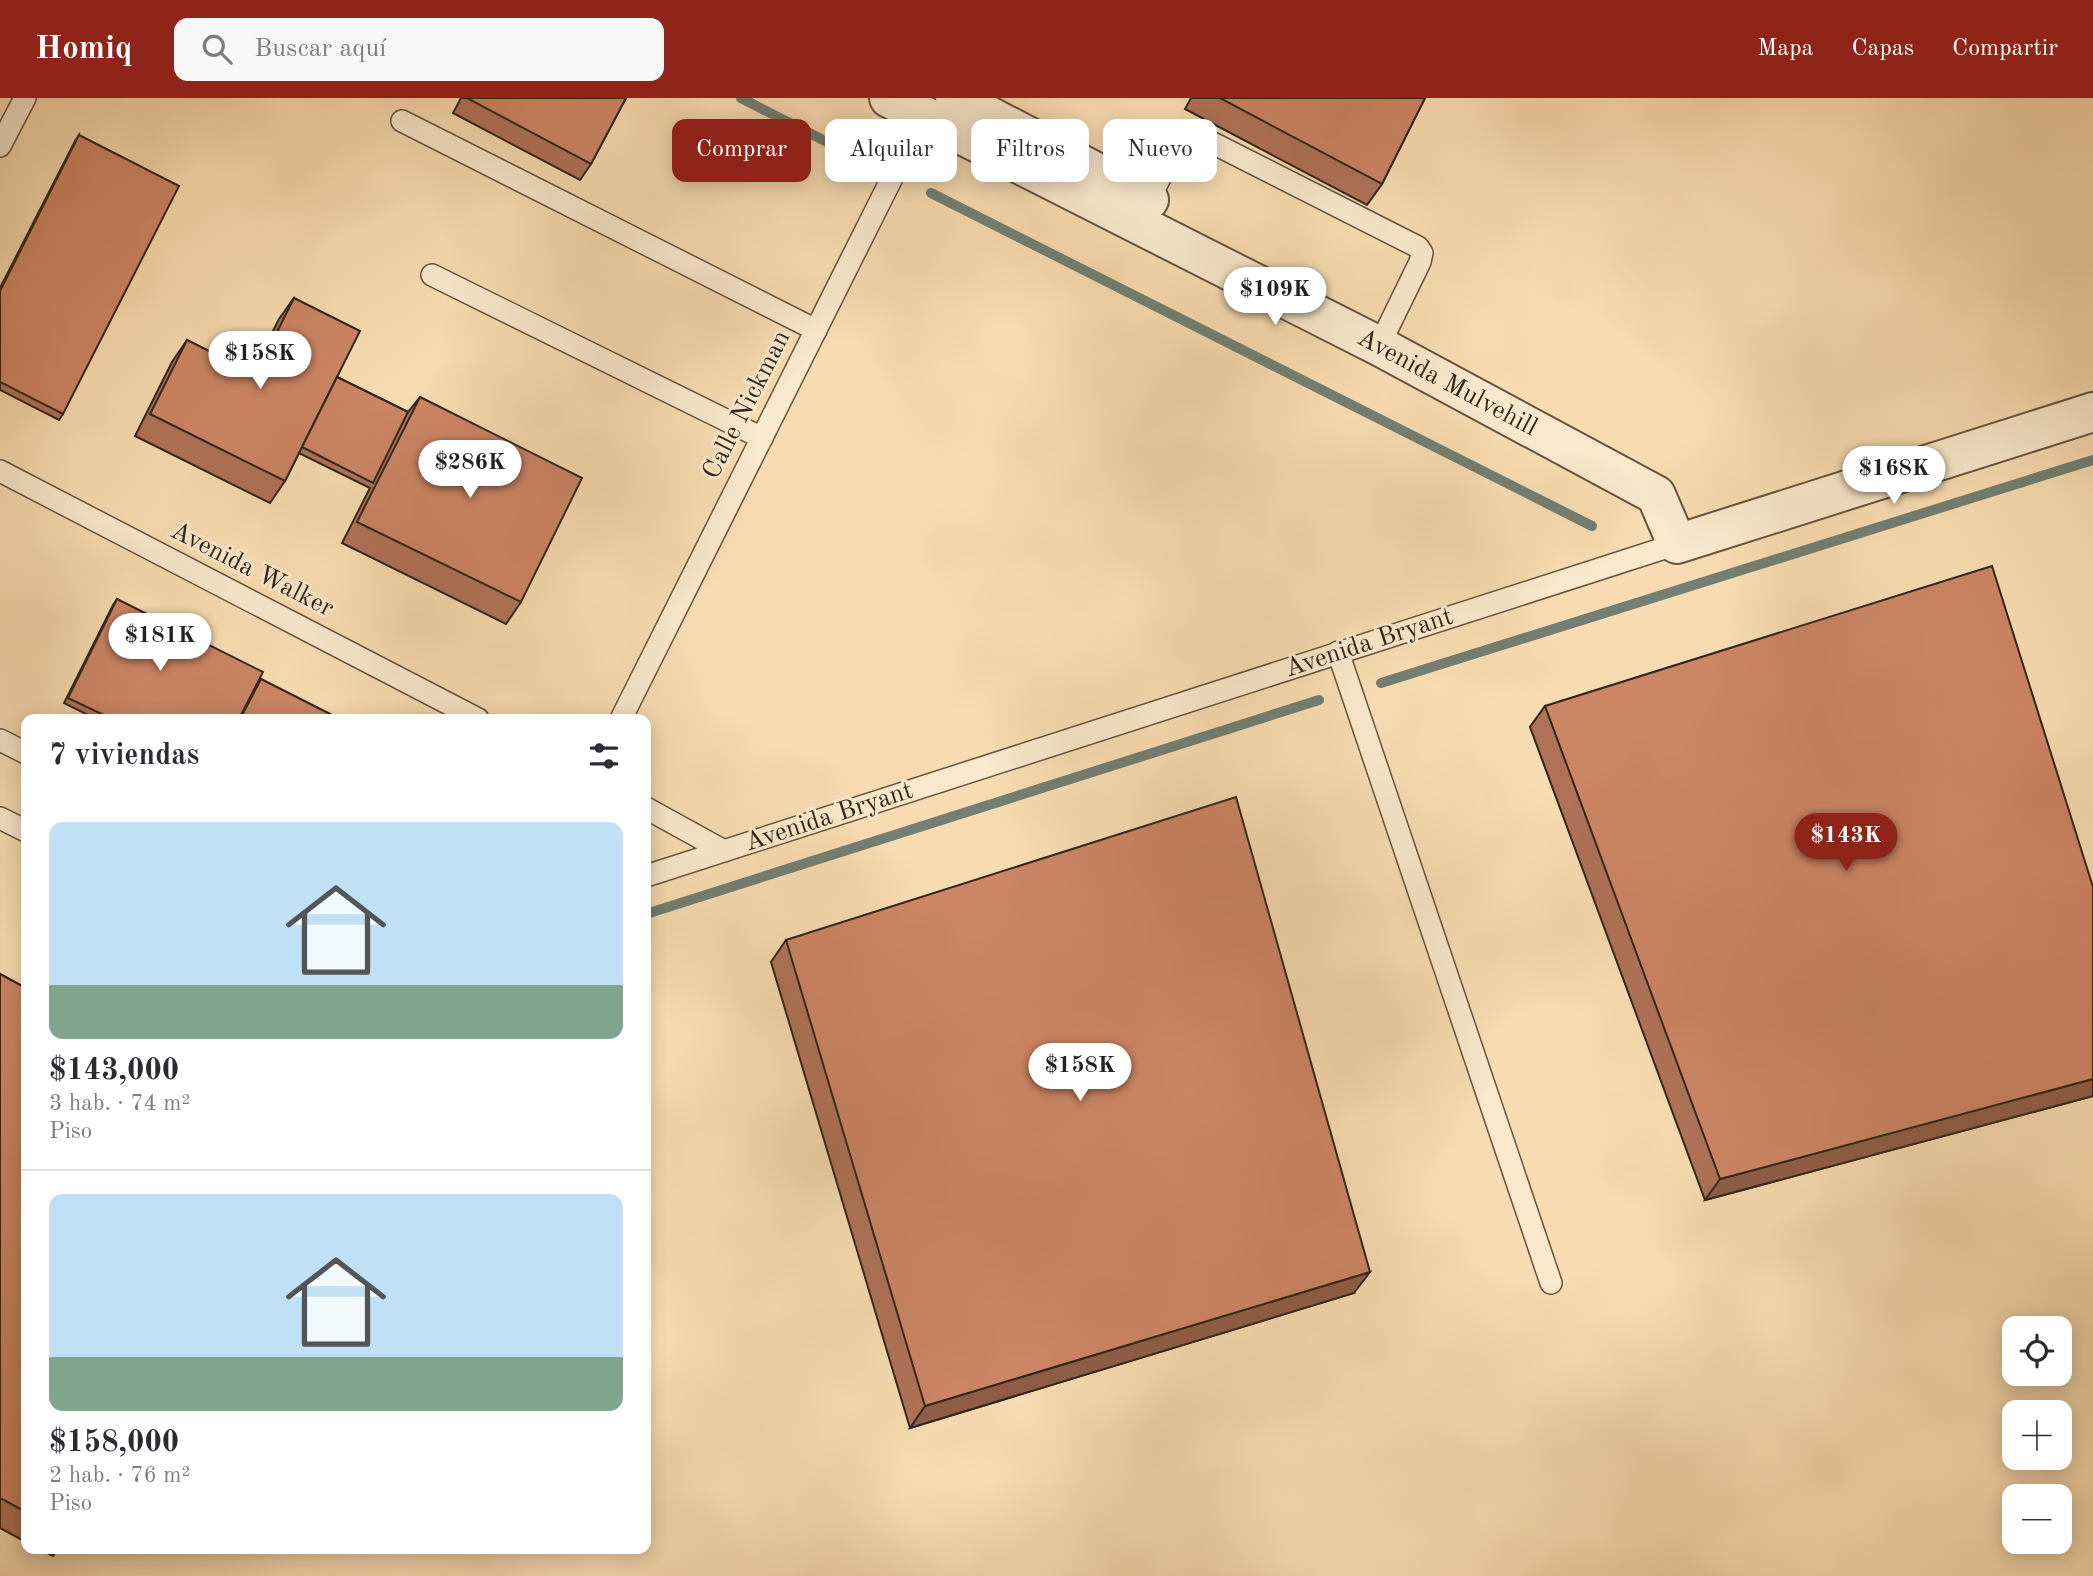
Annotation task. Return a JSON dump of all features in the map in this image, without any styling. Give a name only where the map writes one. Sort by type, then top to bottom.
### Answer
[{"type":"street","name":"Avenida Mulvehill","points":[[889,98],[939,107],[1143,212],[1379,346],[1656,495],[1677,544]]},
{"type":"street","name":"Avenida Bryant","points":[[1677,544],[2093,412]]},
{"type":"lane","points":[[0,146],[25,98]]},
{"type":"lane","name":"Calle Nickman","points":[[624,714],[816,330],[939,107]]},
{"type":"lane","points":[[402,121],[816,330]]},
{"type":"lane","points":[[1143,212],[1180,139],[1185,134],[1193,133],[1418,247],[1422,253],[1420,262],[1379,346]]},
{"type":"lane","points":[[432,275],[762,438]]},
{"type":"lane","name":"Avenida Walker","points":[[0,471],[468,714]]},
{"type":"lane","name":"Avenida Bryant","points":[[651,874],[1677,544]]},
{"type":"lane","points":[[1338,652],[1551,1283]]},
{"type":"lane","points":[[0,740],[21,750]]},
{"type":"lane","points":[[651,811],[724,851]]},
{"type":"lane","points":[[0,818],[21,828]]},
{"type":"building","points":[[467,98],[626,98],[591,164]]},
{"type":"building","points":[[1220,98],[1425,98],[1382,184]]},
{"type":"building","points":[[79,135],[179,186],[63,414],[0,382],[0,291]]},
{"type":"building","points":[[294,298],[360,331],[285,481],[150,414],[187,340],[256,374]]},
{"type":"building","points":[[337,377],[408,412],[373,483],[302,447]]},
{"type":"building","points":[[420,397],[582,478],[521,602],[357,522]]},
{"type":"building","points":[[1992,566],[2093,887],[2093,1079],[1720,1179],[1545,706]]},
{"type":"building","points":[[117,599],[263,672],[242,714],[102,714],[68,698]]},
{"type":"building","points":[[261,679],[330,714],[243,714]]},
{"type":"building","points":[[1236,797],[1370,1272],[925,1406],[786,940]]},
{"type":"building","points":[[0,974],[21,985],[21,1509],[0,1498]]},
{"type":"waterway","points":[[741,98],[825,141]]},
{"type":"waterway","points":[[931,193],[1592,526]]},
{"type":"waterway","points":[[1381,683],[2093,460]]},
{"type":"waterway","points":[[651,912],[1319,700]]}]
